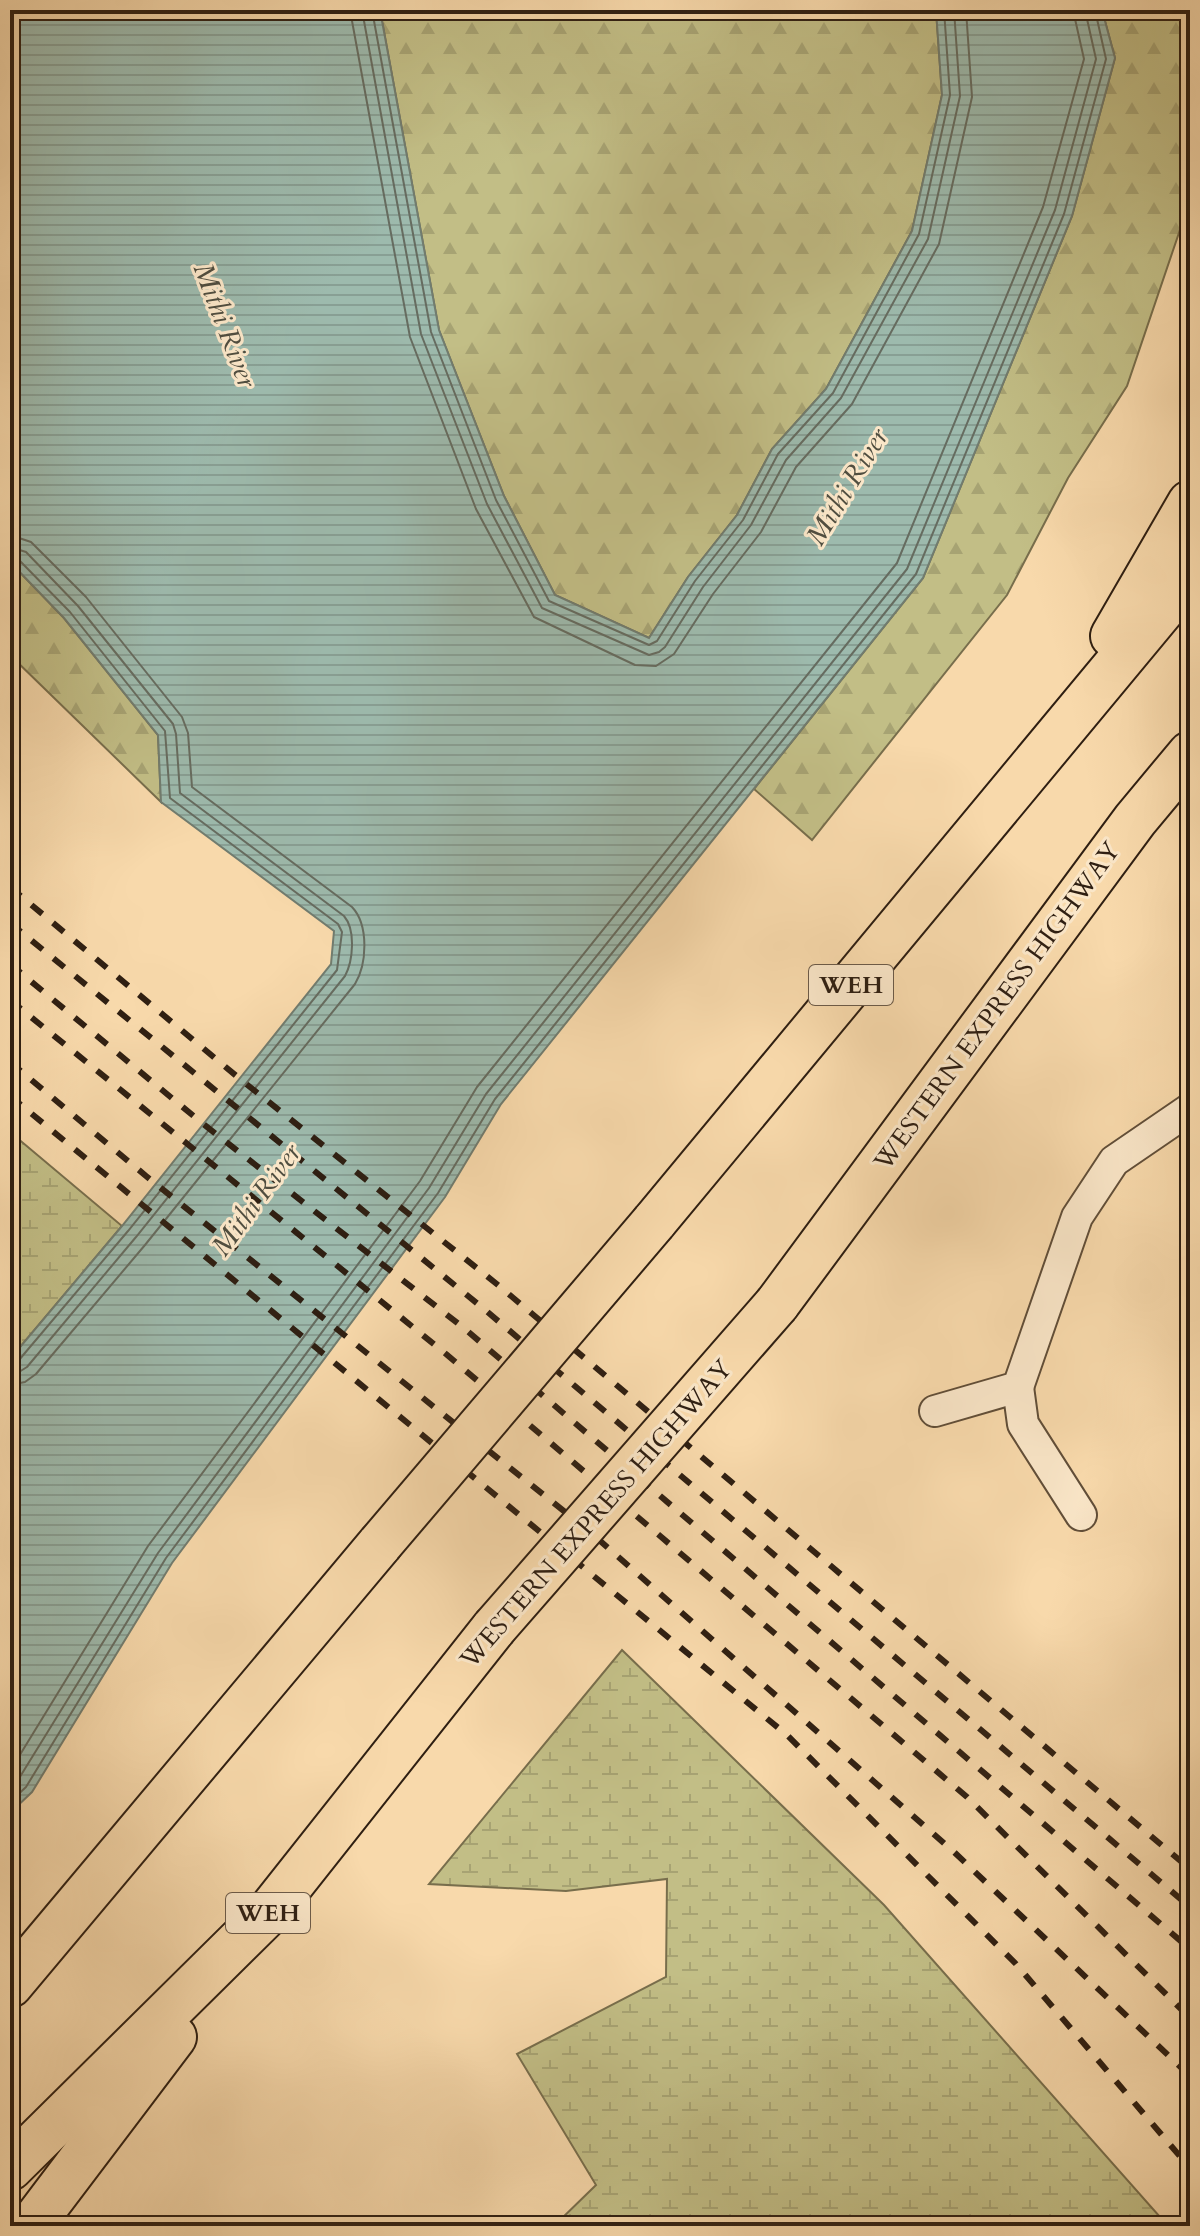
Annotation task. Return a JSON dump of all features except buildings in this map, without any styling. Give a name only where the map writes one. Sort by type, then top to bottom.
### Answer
[{"type":"highway","points":[[1048,748],[1190,503]]},
{"type":"highway","points":[[1048,748],[1190,576]]},
{"type":"highway","name":"WEH","points":[[10,1985],[654,1222],[1048,748]]},
{"type":"highway","points":[[1135,820],[1190,754]]},
{"type":"highway","points":[[1135,820],[1190,773]]},
{"type":"highway","name":"WESTERN EXPRESS HIGHWAY","points":[[10,2168],[270,1911],[494,1628],[777,1304],[1135,820]]},
{"type":"highway","points":[[31,2226],[270,1911]]},
{"type":"street","points":[[1081,1515],[1023,1424],[1018,1387],[1077,1217],[1114,1161],[1190,1109]]},
{"type":"street","points":[[935,1411],[1018,1387]]},
{"type":"green space","points":[[380,10],[936,10],[942,95],[912,231],[826,389],[772,449],[737,515],[688,577],[649,638],[555,595],[504,496],[439,330]]},
{"type":"green space","points":[[1102,10],[1190,10],[1190,159],[1184,218],[1127,386],[1068,478],[1007,595],[812,840],[754,789],[923,578],[1072,216],[1115,58]]},
{"type":"green space","points":[[10,562],[64,618],[158,735],[161,802],[10,655]]},
{"type":"green space","points":[[10,1132],[122,1226],[10,1359]]},
{"type":"green space","points":[[622,1650],[884,1905],[1168,2226],[556,2224],[596,2185],[517,2054],[666,1977],[667,1879],[566,1891],[429,1884]]},
{"type":"water","name":"Mithi River","points":[[10,10],[380,10],[439,330],[504,496],[555,595],[649,638],[688,577],[737,515],[772,449],[826,389],[912,231],[942,95],[936,10],[1102,10],[1115,58],[1072,216],[923,578],[501,1104],[445,1197],[172,1563],[32,1792],[10,1813],[10,1359],[122,1226],[331,964],[334,931],[161,802],[158,735],[64,618],[10,562]]},
{"type":"railway","points":[[10,887],[240,1079],[498,1285],[1190,1869]]},
{"type":"railway","points":[[10,923],[484,1309],[1190,1907]]},
{"type":"railway","points":[[10,964],[202,1123],[465,1329],[1190,1949]]},
{"type":"railway","points":[[10,1000],[446,1354],[967,1797],[1190,2018]]},
{"type":"railway","points":[[10,1062],[146,1176],[590,1532],[954,1852],[1190,2076]]},
{"type":"railway","points":[[10,1096],[787,1735],[1016,1964],[1190,2168]]}]
